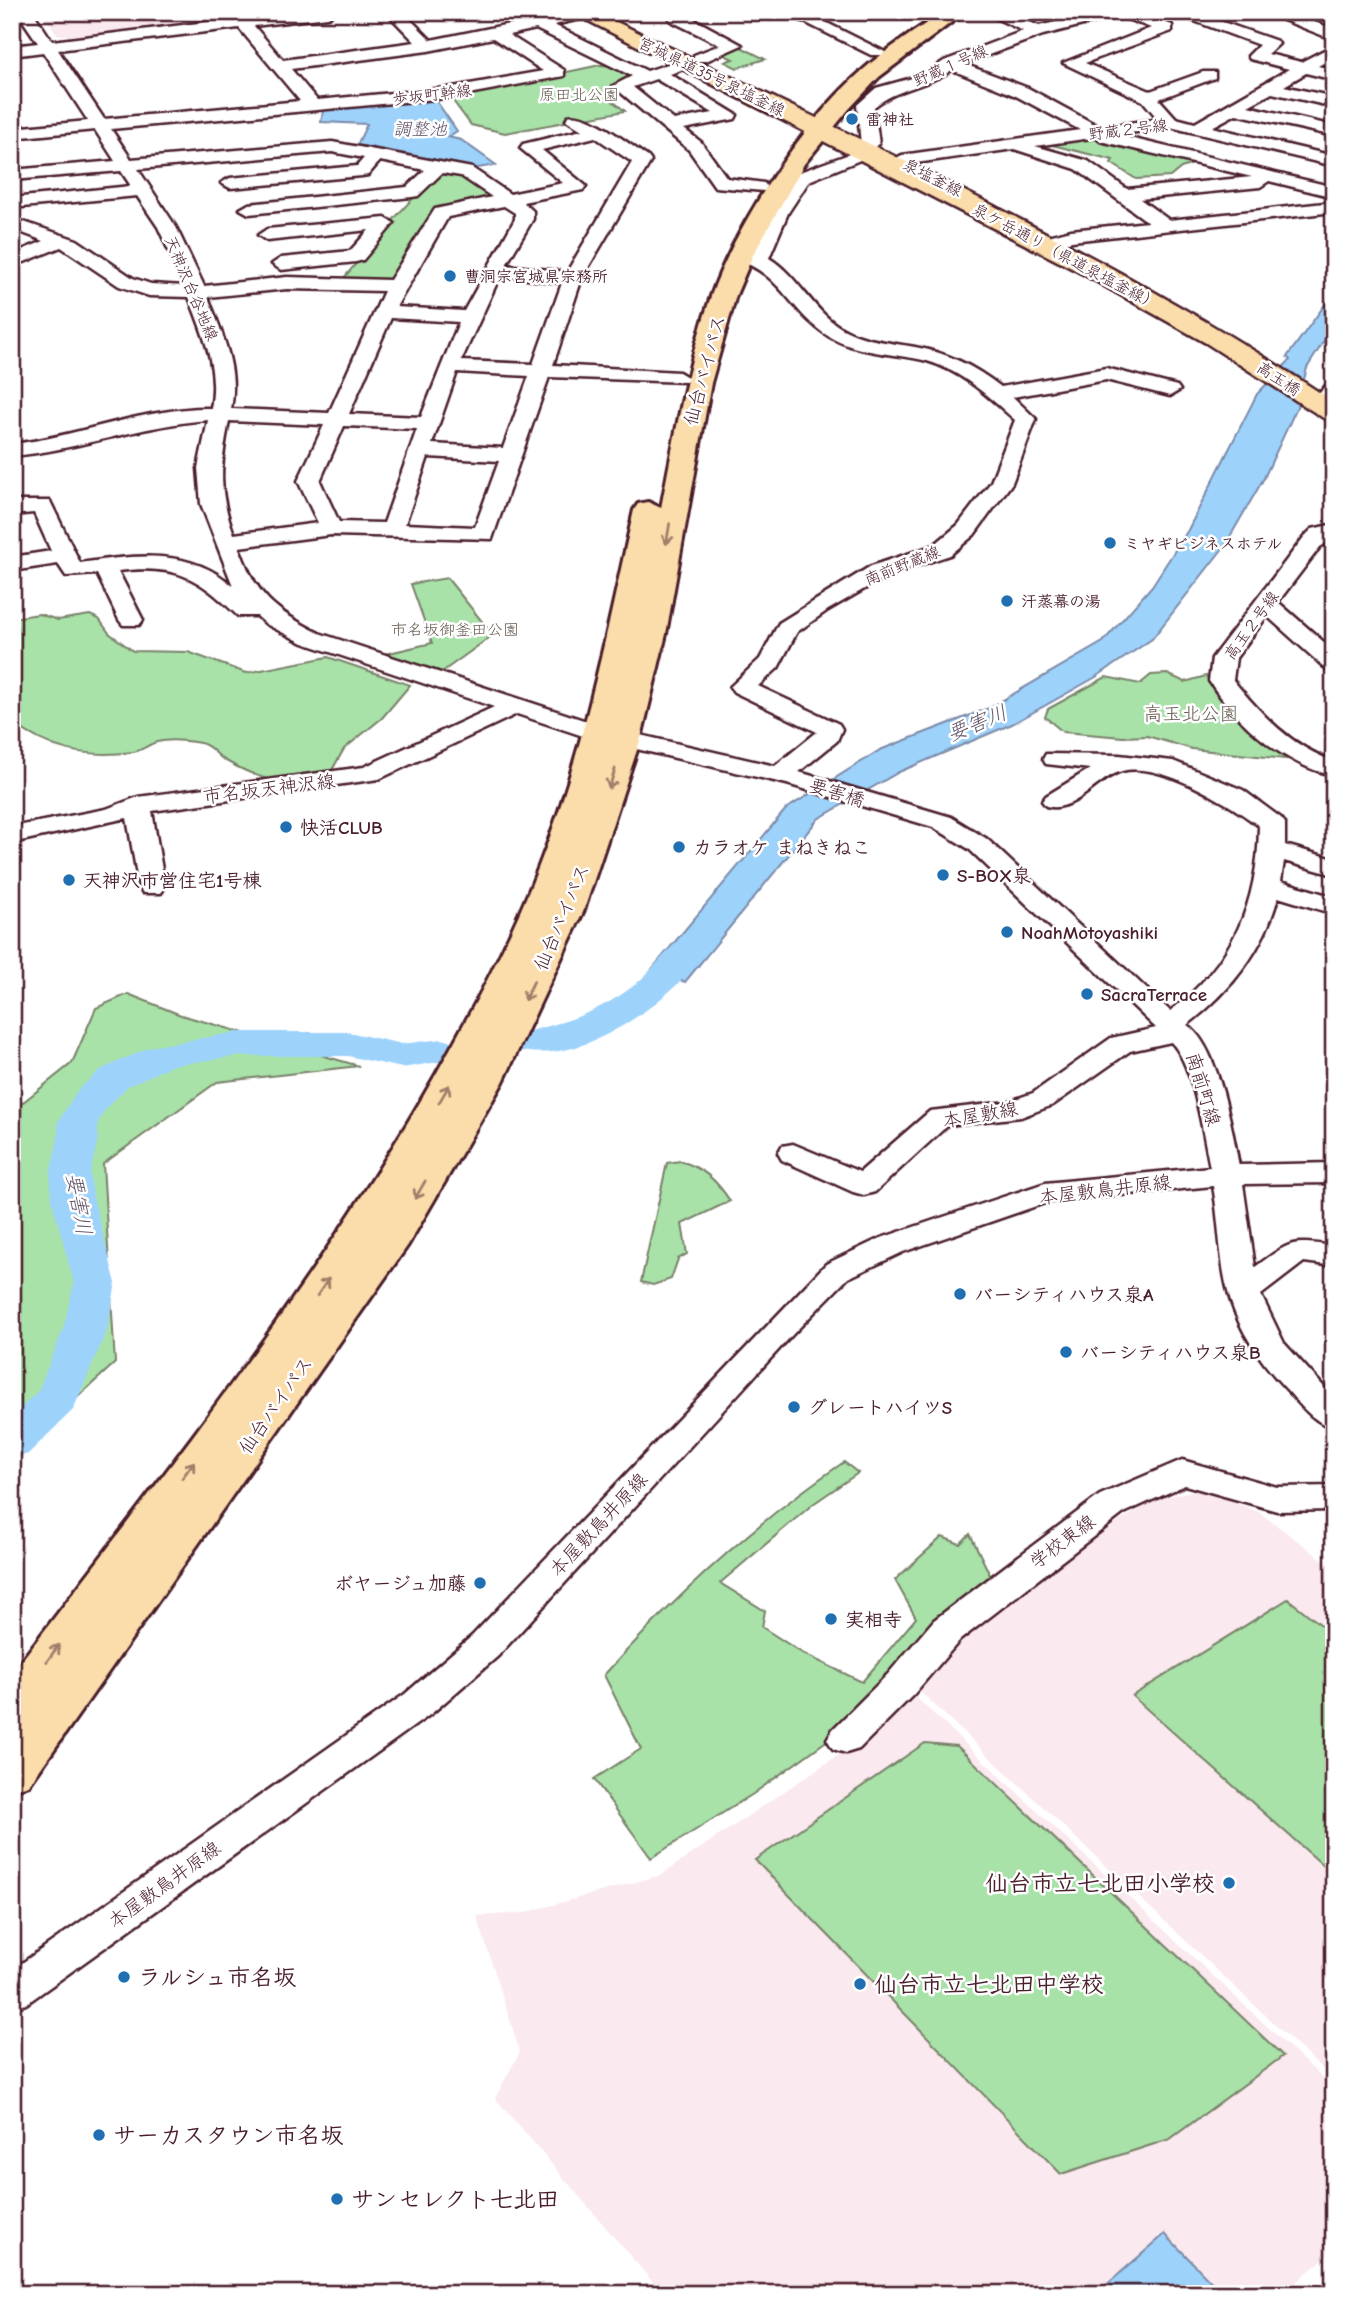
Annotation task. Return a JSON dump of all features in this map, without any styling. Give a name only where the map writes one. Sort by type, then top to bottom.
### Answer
[{"type":"highway","name":"仙台バイパス","points":[[12,1708],[315,1298],[387,1193],[452,1080],[536,914],[590,766],[612,735],[651,634],[698,383],[724,295],[750,258],[794,162],[817,122],[877,52],[934,12]]},
{"type":"highway","name":"仙台バイパス","points":[[12,1771],[394,1236],[484,1082],[531,988],[567,910],[612,735],[679,379],[694,323],[722,252],[784,147],[817,122],[872,73],[955,12]]},
{"type":"main road","points":[[589,13],[693,60],[817,122]]},
{"type":"main road","name":"泉ケ岳通り（県道泉塩釜線）","points":[[817,122],[1050,242],[1253,354]]},
{"type":"main road","name":"泉塩釜線","points":[[869,148],[902,160],[1050,242]]},
{"type":"main road","name":"高玉橋","points":[[1253,354],[1326,398]]},
{"type":"street","name":"天神沢台谷地線","points":[[25,12],[167,227],[197,292],[220,357],[225,387],[209,481],[212,504],[250,596],[274,619],[311,638],[515,706],[612,735]]},
{"type":"street","points":[[12,51],[328,12]]},
{"type":"street","points":[[394,12],[428,46]]},
{"type":"street","points":[[672,12],[677,18],[734,45],[621,86],[695,146],[720,183],[758,187]]},
{"type":"street","points":[[792,12],[877,52]]},
{"type":"street","points":[[991,12],[1038,31]]},
{"type":"street","points":[[1119,12],[1171,30],[1071,63],[1149,97],[1170,122]]},
{"type":"street","name":"野蔵１号線","points":[[869,148],[865,105],[871,98],[929,78],[950,64],[1038,31],[1119,12]]},
{"type":"street","points":[[1178,12],[1271,44],[1256,56],[1334,75]]},
{"type":"street","points":[[1202,19],[1222,12]]},
{"type":"street","points":[[1271,12],[1334,35]]},
{"type":"street","points":[[277,66],[428,46],[589,13]]},
{"type":"street","points":[[243,23],[313,106]]},
{"type":"street","points":[[538,24],[612,60],[651,75],[729,115],[671,126]]},
{"type":"street","points":[[496,34],[571,70]]},
{"type":"street","name":"野蔵２号線","points":[[902,160],[1170,122],[1197,129],[1334,50]]},
{"type":"street","name":"歩坂町幹線","points":[[12,134],[447,93],[612,60]]},
{"type":"street","points":[[950,64],[1022,92],[1094,133],[1334,192]]},
{"type":"street","points":[[1149,97],[1209,75]]},
{"type":"street","points":[[1124,86],[1143,78]]},
{"type":"street","points":[[1269,87],[1334,102]]},
{"type":"street","points":[[1234,108],[1334,131]]},
{"type":"street","points":[[227,542],[331,528],[484,534],[573,278],[642,161],[598,131],[574,120]]},
{"type":"street","points":[[1197,129],[1334,161]]},
{"type":"street","points":[[331,528],[309,481],[396,286],[441,213],[576,186],[530,148],[598,131]]},
{"type":"street","points":[[1011,145],[1082,165],[1164,225]]},
{"type":"street","points":[[12,175],[315,146],[475,175],[524,211],[524,219],[471,317],[449,366],[392,531]]},
{"type":"street","points":[[750,258],[803,177],[869,148]]},
{"type":"street","points":[[230,183],[362,171],[376,155]]},
{"type":"street","points":[[209,156],[267,235],[284,274]]},
{"type":"street","points":[[249,209],[412,192],[438,167]]},
{"type":"street","points":[[1124,195],[1282,180]]},
{"type":"street","points":[[12,203],[141,190]]},
{"type":"street","points":[[1050,242],[1164,225],[1334,207]]},
{"type":"street","points":[[12,223],[61,240],[85,252],[132,285],[160,291],[197,292],[356,256],[385,223],[267,235]]},
{"type":"street","points":[[12,261],[61,240]]},
{"type":"street","name":"南前野蔵線","points":[[750,258],[771,266],[794,288],[802,306],[817,321],[839,335],[884,349],[957,366],[1026,419],[1001,483],[965,530],[942,550],[879,571],[809,612],[787,628],[770,663],[742,687],[830,729],[828,736],[787,776]]},
{"type":"street","points":[[495,270],[573,278]]},
{"type":"street","points":[[284,274],[396,286]]},
{"type":"street","points":[[384,312],[471,317]]},
{"type":"street","points":[[449,366],[679,379]]},
{"type":"street","points":[[996,394],[1106,374],[1170,390]]},
{"type":"street","points":[[12,450],[54,446],[166,419],[222,413],[428,423]]},
{"type":"street","points":[[419,450],[510,455]]},
{"type":"street","points":[[12,508],[42,506],[64,556],[74,571],[146,561],[184,567],[205,575],[246,611],[261,607]]},
{"type":"street","name":"高玉２号線","points":[[1334,531],[1320,534],[1312,542],[1224,658],[1221,681],[1241,707],[1301,757],[1334,769]]},
{"type":"street","points":[[1312,542],[1334,560]]},
{"type":"street","points":[[12,564],[64,556]]},
{"type":"street","points":[[105,567],[131,620]]},
{"type":"street","points":[[1267,604],[1334,664]]},
{"type":"street","name":"市名坂天神沢線","points":[[12,835],[113,815],[138,805],[370,774],[515,706]]},
{"type":"street","name":"要害橋","points":[[612,735],[787,776],[879,805]]},
{"type":"street","points":[[1055,759],[1164,766],[1234,796],[1272,823],[1270,886],[1263,911],[1213,991],[1175,1028]]},
{"type":"street","points":[[1055,801],[1119,762]]},
{"type":"street","points":[[138,805],[152,887]]},
{"type":"street","name":"南前町線","points":[[879,805],[942,822],[978,844],[1054,920],[1175,1028],[1192,1047],[1206,1084],[1227,1175],[1247,1303],[1292,1376],[1334,1417]]},
{"type":"street","points":[[1273,850],[1334,867]]},
{"type":"street","points":[[1270,886],[1334,906]]},
{"type":"street","name":"本屋敷線","points":[[793,1153],[864,1185],[940,1117],[1011,1111],[1043,1099],[1121,1044],[1175,1028]]},
{"type":"street","name":"本屋敷鳥井原線","points":[[12,1992],[418,1704],[485,1646],[782,1326],[837,1271],[892,1245],[1045,1193],[1227,1175],[1334,1173]]},
{"type":"street","points":[[1245,1291],[1298,1251],[1334,1255]]},
{"type":"street","name":"学校東線","points":[[846,1739],[901,1684],[947,1630],[1112,1504],[1182,1472],[1277,1499],[1334,1497]]},
{"type":"shaded area","points":[[42,12],[283,12],[71,36],[57,34]]},
{"type":"shaded area","name":"仙台市立七北田小学校","points":[[1200,1489],[1259,1512],[1334,1568],[1334,2080],[913,1685],[958,1633],[1043,1568],[1156,1499]]},
{"type":"shaded area","name":"仙台市立七北田中学校","points":[[908,1690],[1334,2089],[1334,2250],[1282,2294],[663,2294],[495,2098],[520,2052],[477,1916],[524,1913],[661,1875],[853,1745]]},
{"type":"green space","points":[[739,46],[765,59],[737,68],[725,62],[733,59],[720,53]]},
{"type":"green space","name":"原田北公園","points":[[600,65],[615,66],[631,74],[620,90],[604,94],[625,111],[505,133],[471,125],[450,97]]},
{"type":"green space","points":[[1086,137],[1193,164],[1181,168],[1170,177],[1136,179],[1111,163],[1113,160],[1048,144]]},
{"type":"green space","points":[[447,172],[467,177],[495,196],[492,200],[439,211],[391,280],[342,280],[409,202],[437,177]]},
{"type":"green space","name":"市名坂御釜田公園","points":[[447,578],[493,635],[442,672],[385,654],[432,643],[411,584]]},
{"type":"green space","points":[[39,614],[58,620],[90,615],[99,619],[109,633],[133,651],[188,652],[246,673],[328,657],[410,685],[382,718],[344,749],[328,777],[286,781],[265,778],[226,761],[204,744],[173,740],[116,754],[84,753],[40,740],[12,722],[12,618]]},
{"type":"green space","name":"高玉北公園","points":[[1167,674],[1185,682],[1206,676],[1215,693],[1285,759],[1192,749],[1147,736],[1123,737],[1063,732],[1045,717],[1048,709],[1106,677],[1140,684],[1151,675]]},
{"type":"green space","points":[[128,994],[181,1015],[359,1066],[217,1082],[103,1164],[115,1363],[12,1457],[12,1111],[72,1063],[96,1008]]},
{"type":"green space","points":[[680,1161],[709,1176],[730,1201],[682,1224],[687,1254],[678,1259],[671,1279],[653,1285],[641,1282],[667,1163]]},
{"type":"green space","points":[[844,1462],[858,1473],[813,1504],[720,1583],[765,1611],[762,1627],[802,1653],[862,1682],[916,1618],[895,1580],[942,1537],[960,1544],[970,1534],[994,1583],[836,1734],[753,1794],[651,1858],[594,1779],[641,1749],[604,1675],[659,1617],[718,1561],[779,1509]]},
{"type":"green space","points":[[1288,1599],[1334,1635],[1334,1875],[1132,1696]]},
{"type":"green space","points":[[925,1743],[957,1746],[1283,2056],[1170,2139],[1061,2174],[755,1860]]},
{"type":"water","name":"調整池","points":[[435,99],[457,131],[448,137],[461,140],[496,165],[478,168],[357,145],[367,124],[321,122],[323,111],[328,109]]},
{"type":"water","points":[[1334,292],[1334,325],[1307,368],[1297,407],[1264,478],[1224,547],[1152,639],[1096,677],[1012,724],[899,772],[818,819],[685,982],[652,969],[786,809],[880,750],[989,708],[1103,642],[1152,586],[1188,530],[1257,394],[1290,360],[1287,357]]},
{"type":"water","points":[[1165,2234],[1223,2294],[1096,2294]]},
{"type":"waterway","name":"要害川","points":[[532,1042],[558,1038],[607,1020],[670,974],[704,934]]},
{"type":"waterway","name":"要害川","points":[[12,1443],[57,1399],[85,1330],[95,1283],[73,1201],[70,1174],[78,1139],[78,1122],[91,1100],[114,1078],[164,1055],[238,1044],[348,1044],[402,1056],[442,1051]]},
{"type":"place","name":"雷神社","points":[[852,119]]},
{"type":"place","name":"曹洞宗宮城県宗務所","points":[[450,276]]},
{"type":"place","name":"ミヤギビジネスホテル","points":[[1110,543]]},
{"type":"place","name":"汗蒸幕の湯","points":[[1007,601]]},
{"type":"place","name":"快活CLUB","points":[[286,827]]},
{"type":"place","name":"カラオケ まねきねこ","points":[[679,847]]},
{"type":"place","name":"S-BOX泉","points":[[943,875]]},
{"type":"place","name":"天神沢市営住宅1号棟","points":[[69,880]]},
{"type":"place","name":"NoahMotoyashiki","points":[[1007,932]]},
{"type":"place","name":"SacraTerrace","points":[[1087,994]]},
{"type":"place","name":"バーシティハウス泉A","points":[[960,1294]]},
{"type":"place","name":"バーシティハウス泉B","points":[[1066,1352]]},
{"type":"place","name":"グレートハイツS","points":[[794,1407]]},
{"type":"place","name":"ボヤージュ加藤","points":[[480,1583]]},
{"type":"place","name":"実相寺","points":[[831,1619]]},
{"type":"place","name":"仙台市立七北田小学校","points":[[1229,1883]]},
{"type":"place","name":"ラルシュ市名坂","points":[[124,1977]]},
{"type":"place","name":"仙台市立七北田中学校","points":[[860,1984]]},
{"type":"place","name":"サーカスタウン市名坂","points":[[99,2135]]},
{"type":"place","name":"サンセレクト七北田","points":[[337,2199]]}]
